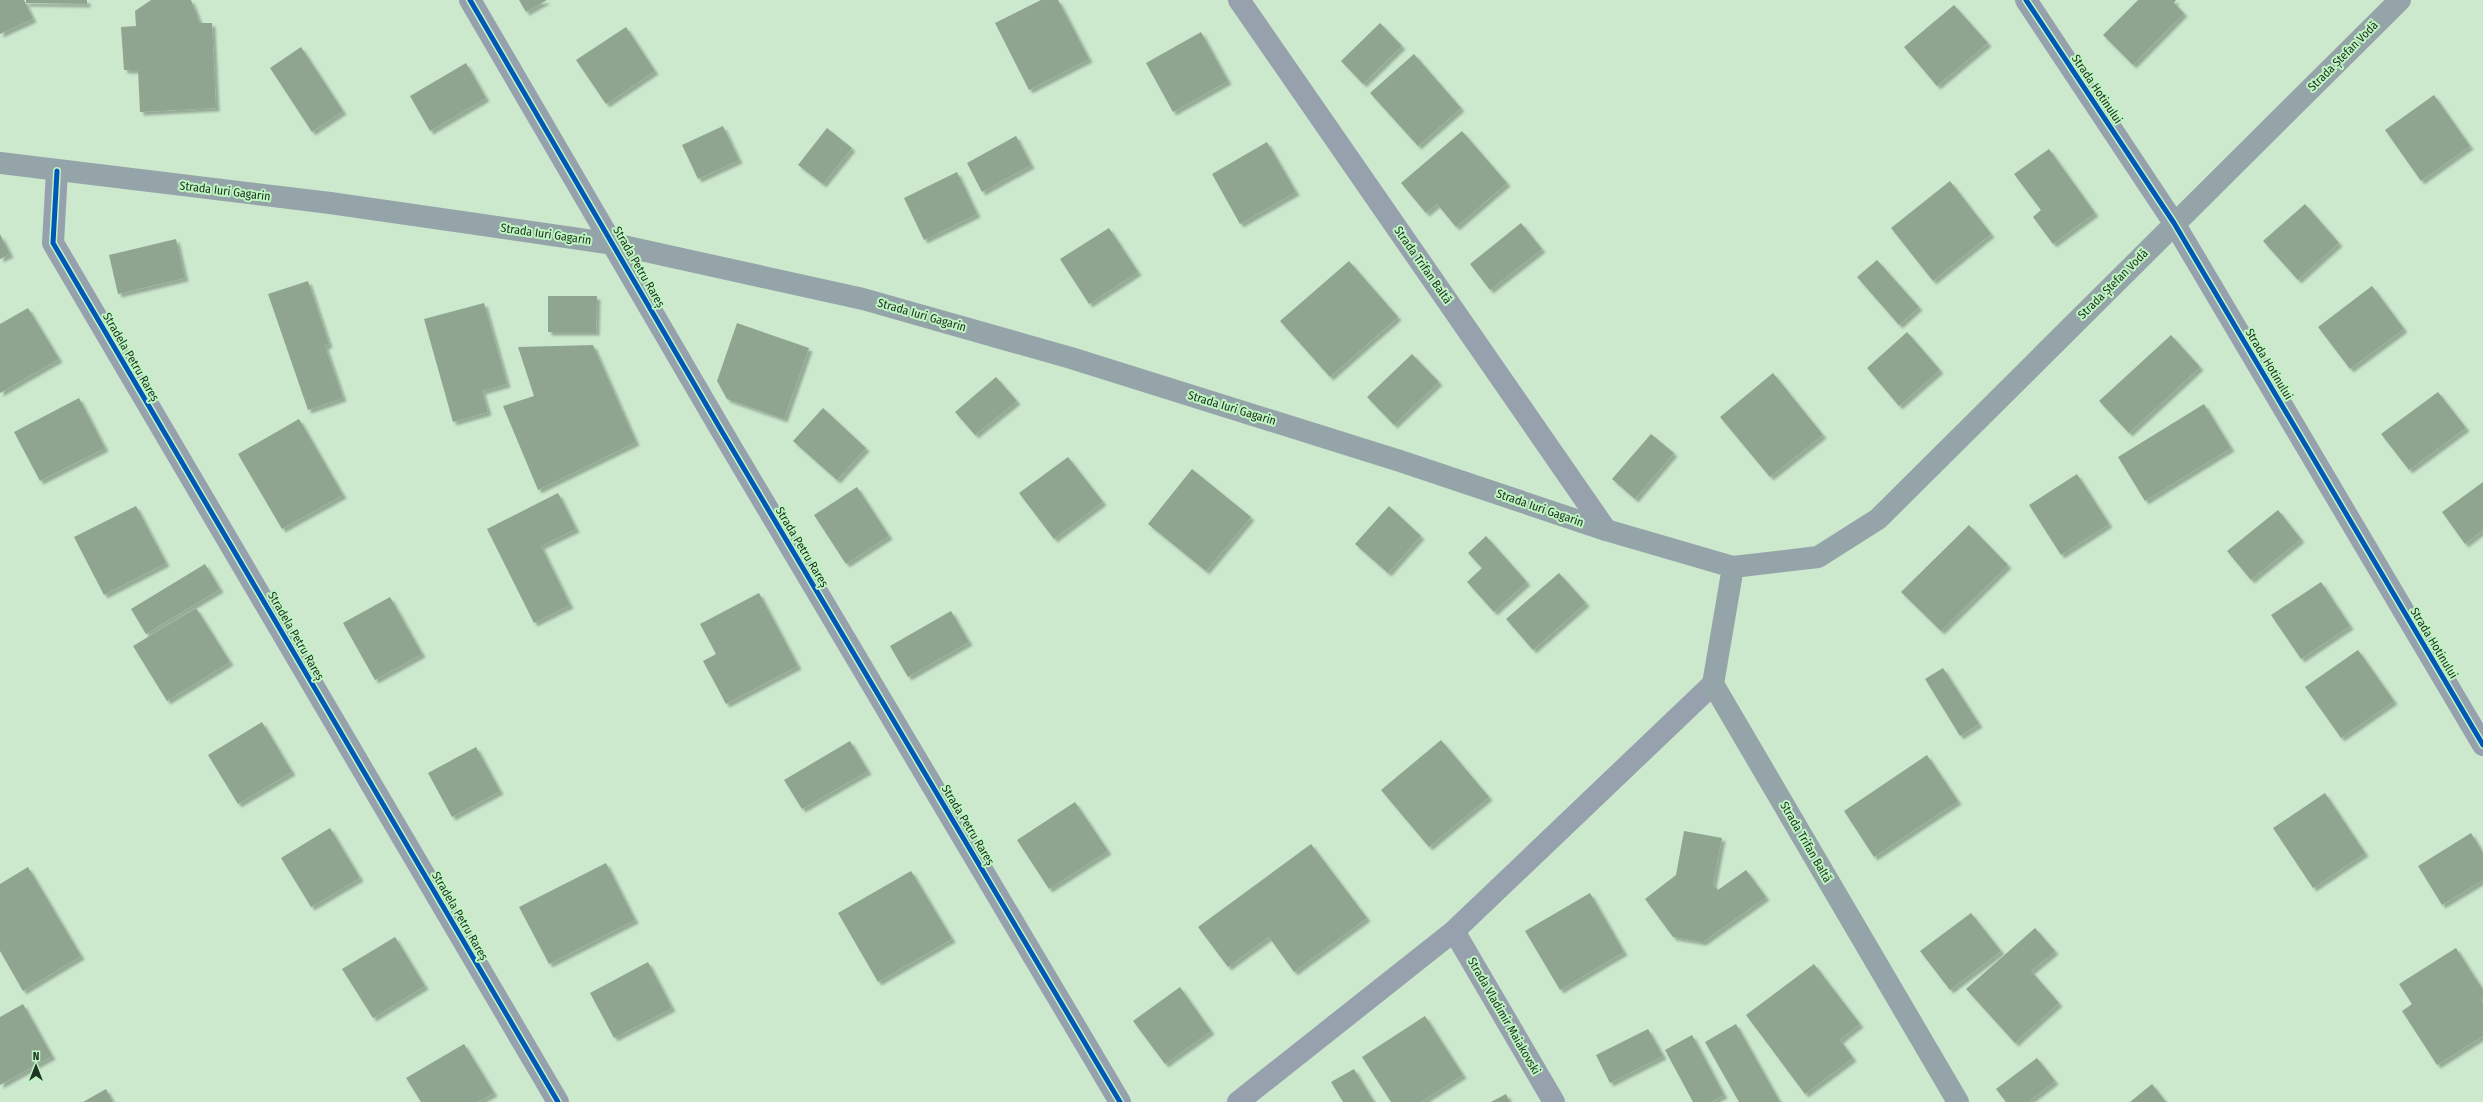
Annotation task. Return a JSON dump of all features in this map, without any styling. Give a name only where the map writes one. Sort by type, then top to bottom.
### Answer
[{"type":"main road","name":"Strada Ștefan Vodă","points":[[1818,557],[1878,519],[2174,223],[2400,0]]},
{"type":"main road","name":"Strada Iuri Gagarin","points":[[0,163],[330,203],[614,244],[863,299],[1071,358],[1400,461],[1606,530],[1733,567],[1818,557]]},
{"type":"main road","points":[[1714,684],[1733,567]]},
{"type":"main road","name":"Strada Trifan Baltă","points":[[1714,684],[1958,1102]]},
{"type":"street","name":"Strada Petru Rareș","points":[[470,0],[614,244],[725,437],[1120,1102]]},
{"type":"street","name":"Strada Trifan Baltă","points":[[1239,0],[1606,530]]},
{"type":"street","name":"Strada Hotinului","points":[[2026,0],[2174,223],[2483,745]]},
{"type":"street","name":"Stradela Petru Rareș","points":[[57,171],[53,243],[558,1102]]},
{"type":"street","points":[[1238,1102],[1454,931],[1714,684]]},
{"type":"street","name":"Strada Vladimir Maiakovski","points":[[1454,931],[1554,1102]]},
{"type":"building","points":[[0,0],[24,0],[33,19],[0,34]]},
{"type":"building","points":[[26,0],[87,0],[87,4],[26,3]]},
{"type":"building","points":[[151,0],[191,0],[200,23],[212,23],[216,108],[140,112],[138,70],[124,70],[121,27],[136,26],[135,11]]},
{"type":"building","points":[[519,0],[547,0],[526,12]]},
{"type":"building","points":[[1041,0],[1058,0],[1089,59],[1029,90],[995,23]]},
{"type":"building","points":[[2138,0],[2176,0],[2174,3],[2184,13],[2133,65],[2103,35]]},
{"type":"building","points":[[1954,5],[1988,43],[1937,86],[1904,47]]},
{"type":"building","points":[[1380,23],[1402,46],[1363,84],[1341,61]]},
{"type":"building","points":[[626,27],[655,71],[606,104],[576,60]]},
{"type":"building","points":[[1201,32],[1228,81],[1173,112],[1146,63]]},
{"type":"building","points":[[301,47],[343,111],[312,132],[270,68]]},
{"type":"building","points":[[1414,54],[1461,108],[1418,146],[1370,93]]},
{"type":"building","points":[[466,63],[486,98],[430,131],[410,96]]},
{"type":"building","points":[[2434,95],[2470,146],[2421,181],[2385,130]]},
{"type":"building","points":[[723,126],[739,160],[698,179],[682,145]]},
{"type":"building","points":[[827,128],[852,148],[823,184],[798,165]]},
{"type":"building","points":[[1462,131],[1507,183],[1456,227],[1437,204],[1426,213],[1401,183]]},
{"type":"building","points":[[1016,136],[1031,165],[982,192],[967,163]]},
{"type":"building","points":[[1267,142],[1296,192],[1240,224],[1212,174]]},
{"type":"building","points":[[2049,149],[2095,213],[2053,244],[2033,217],[2041,210],[2014,174]]},
{"type":"building","points":[[957,172],[977,214],[924,240],[904,198]]},
{"type":"building","points":[[1950,181],[1991,234],[1933,281],[1891,228]]},
{"type":"building","points":[[2305,204],[2339,243],[2298,280],[2263,241]]},
{"type":"building","points":[[1521,223],[1542,249],[1490,290],[1470,264]]},
{"type":"building","points":[[1109,228],[1138,272],[1089,304],[1060,259]]},
{"type":"building","points":[[0,234],[10,254],[0,259]]},
{"type":"building","points":[[176,239],[185,278],[118,294],[109,255]]},
{"type":"building","points":[[1877,260],[1919,307],[1899,325],[1857,277]]},
{"type":"building","points":[[1349,261],[1398,317],[1330,377],[1280,321]]},
{"type":"building","points":[[308,281],[329,344],[325,346],[343,398],[308,410],[268,294]]},
{"type":"building","points":[[2372,286],[2404,329],[2350,369],[2318,327]]},
{"type":"building","points":[[548,296],[597,296],[596,332],[548,332]]},
{"type":"building","points":[[484,303],[507,384],[482,391],[488,412],[453,422],[424,319]]},
{"type":"building","points":[[28,308],[59,359],[0,393],[0,324]]},
{"type":"building","points":[[737,323],[809,348],[784,419],[727,399],[717,381]]},
{"type":"building","points":[[1907,332],[1940,370],[1899,406],[1867,368]]},
{"type":"building","points":[[2171,335],[2200,367],[2129,433],[2099,401]]},
{"type":"building","points":[[593,345],[636,442],[538,490],[503,406],[534,396],[518,347]]},
{"type":"building","points":[[1412,354],[1439,382],[1394,425],[1367,397]]},
{"type":"building","points":[[1773,373],[1823,435],[1770,477],[1720,417]]},
{"type":"building","points":[[996,377],[1017,401],[975,435],[955,412]]},
{"type":"building","points":[[2438,392],[2466,428],[2409,470],[2381,434]]},
{"type":"building","points":[[79,398],[105,448],[40,481],[14,432]]},
{"type":"building","points":[[2204,404],[2231,448],[2145,501],[2118,457]]},
{"type":"building","points":[[823,408],[866,448],[837,480],[793,441]]},
{"type":"building","points":[[299,419],[343,495],[282,529],[238,454]]},
{"type":"building","points":[[1651,434],[1674,453],[1635,499],[1612,479]]},
{"type":"building","points":[[1068,457],[1103,502],[1054,539],[1019,493]]},
{"type":"building","points":[[1192,469],[1251,517],[1206,571],[1148,524]]},
{"type":"building","points":[[2077,474],[2109,524],[2061,555],[2029,505]]},
{"type":"building","points":[[2483,482],[2483,530],[2465,544],[2442,512]]},
{"type":"building","points":[[857,487],[889,536],[846,564],[814,515]]},
{"type":"building","points":[[558,493],[576,529],[541,546],[570,605],[534,623],[487,529]]},
{"type":"building","points":[[136,506],[166,563],[104,595],[74,537]]},
{"type":"building","points":[[1389,506],[1421,536],[1388,573],[1355,544]]},
{"type":"building","points":[[2278,510],[2301,539],[2251,580],[2227,551]]},
{"type":"building","points":[[1969,525],[2008,565],[1941,631],[1901,592]]},
{"type":"building","points":[[1486,536],[1527,582],[1494,612],[1467,582],[1482,568],[1468,553]]},
{"type":"building","points":[[205,564],[220,589],[146,634],[131,609]]},
{"type":"building","points":[[1559,573],[1586,603],[1533,650],[1506,619]]},
{"type":"building","points":[[2321,582],[2350,626],[2301,659],[2271,615]]},
{"type":"building","points":[[759,593],[798,666],[726,704],[703,661],[716,654],[700,624]]},
{"type":"building","points":[[390,597],[422,654],[375,680],[343,623]]},
{"type":"building","points":[[196,608],[230,662],[167,701],[133,646]]},
{"type":"building","points":[[951,611],[969,642],[908,677],[890,646]]},
{"type":"building","points":[[2358,650],[2394,701],[2341,738],[2305,687]]},
{"type":"building","points":[[1943,668],[1979,724],[1960,736],[1925,679]]},
{"type":"building","points":[[262,722],[292,772],[238,804],[208,755]]},
{"type":"building","points":[[1441,740],[1489,797],[1429,847],[1381,790]]},
{"type":"building","points":[[850,741],[868,771],[802,809],[784,780]]},
{"type":"building","points":[[476,747],[500,791],[452,817],[428,773]]},
{"type":"building","points":[[1927,755],[1958,801],[1874,857],[1844,811]]},
{"type":"building","points":[[2325,793],[2365,853],[2313,888],[2273,828]]},
{"type":"building","points":[[1075,802],[1108,851],[1049,889],[1017,840]]},
{"type":"building","points":[[330,828],[360,878],[311,907],[281,858]]},
{"type":"building","points":[[1684,831],[1722,838],[1713,884],[1718,890],[1746,870],[1766,897],[1703,942],[1673,937],[1645,899],[1676,875]]},
{"type":"building","points":[[2471,833],[2483,853],[2483,880],[2442,905],[2418,866]]},
{"type":"building","points":[[1311,844],[1367,918],[1294,972],[1269,937],[1228,967],[1198,927]]},
{"type":"building","points":[[606,863],[635,920],[549,964],[519,907]]},
{"type":"building","points":[[28,867],[81,956],[23,991],[0,951],[0,884]]},
{"type":"building","points":[[911,871],[952,939],[878,982],[838,913]]},
{"type":"building","points":[[1590,893],[1624,952],[1560,990],[1525,931]]},
{"type":"building","points":[[1971,913],[2001,951],[1950,990],[1920,951]]},
{"type":"building","points":[[2035,928],[2055,951],[2031,971],[2059,1003],[2015,1043],[1966,989]]},
{"type":"building","points":[[395,937],[425,986],[373,1018],[342,969]]},
{"type":"building","points":[[2456,948],[2483,990],[2483,998],[2481,1000],[2483,1003],[2483,1036],[2437,1065],[2402,1011],[2412,1004],[2399,984]]},
{"type":"building","points":[[648,962],[672,1008],[614,1038],[590,993]]},
{"type":"building","points":[[1814,964],[1860,1024],[1840,1040],[1853,1058],[1805,1094],[1746,1015]]},
{"type":"building","points":[[1180,987],[1211,1031],[1165,1064],[1133,1021]]},
{"type":"building","points":[[23,1004],[52,1056],[0,1085],[0,1017]]},
{"type":"building","points":[[1425,1016],[1463,1075],[1421,1102],[1391,1102],[1362,1057]]},
{"type":"building","points":[[1736,1024],[1780,1102],[1739,1102],[1705,1042]]},
{"type":"building","points":[[1648,1029],[1663,1056],[1610,1083],[1596,1055]]},
{"type":"building","points":[[1692,1035],[1724,1095],[1711,1102],[1693,1102],[1665,1050]]},
{"type":"building","points":[[464,1044],[494,1093],[478,1102],[421,1102],[406,1078]]},
{"type":"building","points":[[2037,1058],[2055,1081],[2028,1102],[2006,1102],[1996,1089]]},
{"type":"building","points":[[1354,1069],[1374,1102],[1343,1102],[1331,1082]]},
{"type":"building","points":[[2152,1084],[2166,1102],[2130,1102]]},
{"type":"building","points":[[106,1089],[113,1102],[83,1102]]},
{"type":"building","points":[[1506,1094],[1510,1102],[1491,1102]]},
{"type":"cycle path","points":[[470,0],[721,430],[1120,1102]]},
{"type":"cycle path","points":[[2026,0],[2174,223],[2483,745]]},
{"type":"cycle path","points":[[57,171],[53,243],[558,1102]]}]
